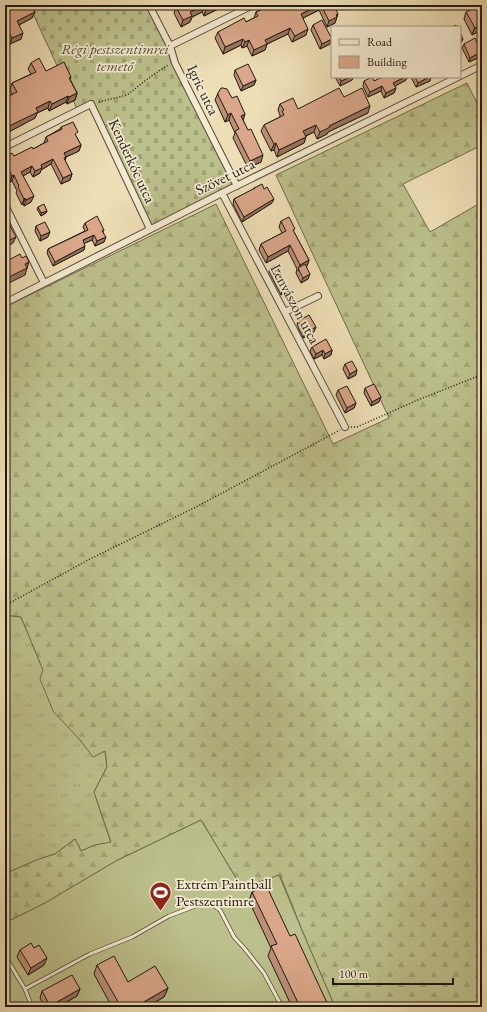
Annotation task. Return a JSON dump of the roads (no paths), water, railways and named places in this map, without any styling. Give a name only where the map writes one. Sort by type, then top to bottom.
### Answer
[{"type":"street","name":"Igric utca","points":[[149,5],[170,46],[175,63],[237,186]]},
{"type":"street","points":[[170,46],[253,5]]},
{"type":"street","name":"Szövet utca","points":[[461,76],[482,65]]},
{"type":"street","name":"Szövet utca","points":[[5,303],[222,193],[457,78]]},
{"type":"street","name":"Kenderkóc utca","points":[[5,147],[91,104],[150,229]]},
{"type":"street","name":"Lenvászon utca","points":[[222,193],[345,427]]},
{"type":"street","points":[[5,205],[44,283]]},
{"type":"street","points":[[285,312],[318,296]]},
{"type":"lane","points":[[25,989],[50,974],[90,954],[132,937],[169,916],[198,905],[211,904],[220,910],[234,937],[264,973],[282,1007]]},
{"type":"lane","points":[[5,956],[25,989],[32,1007]]},
{"type":"place","name":"Extrém Paintball Pestszentimre","points":[[160,912]]},
{"type":"park label","name":"Régi pestszentimrei temető","points":[[115,58]]}]
